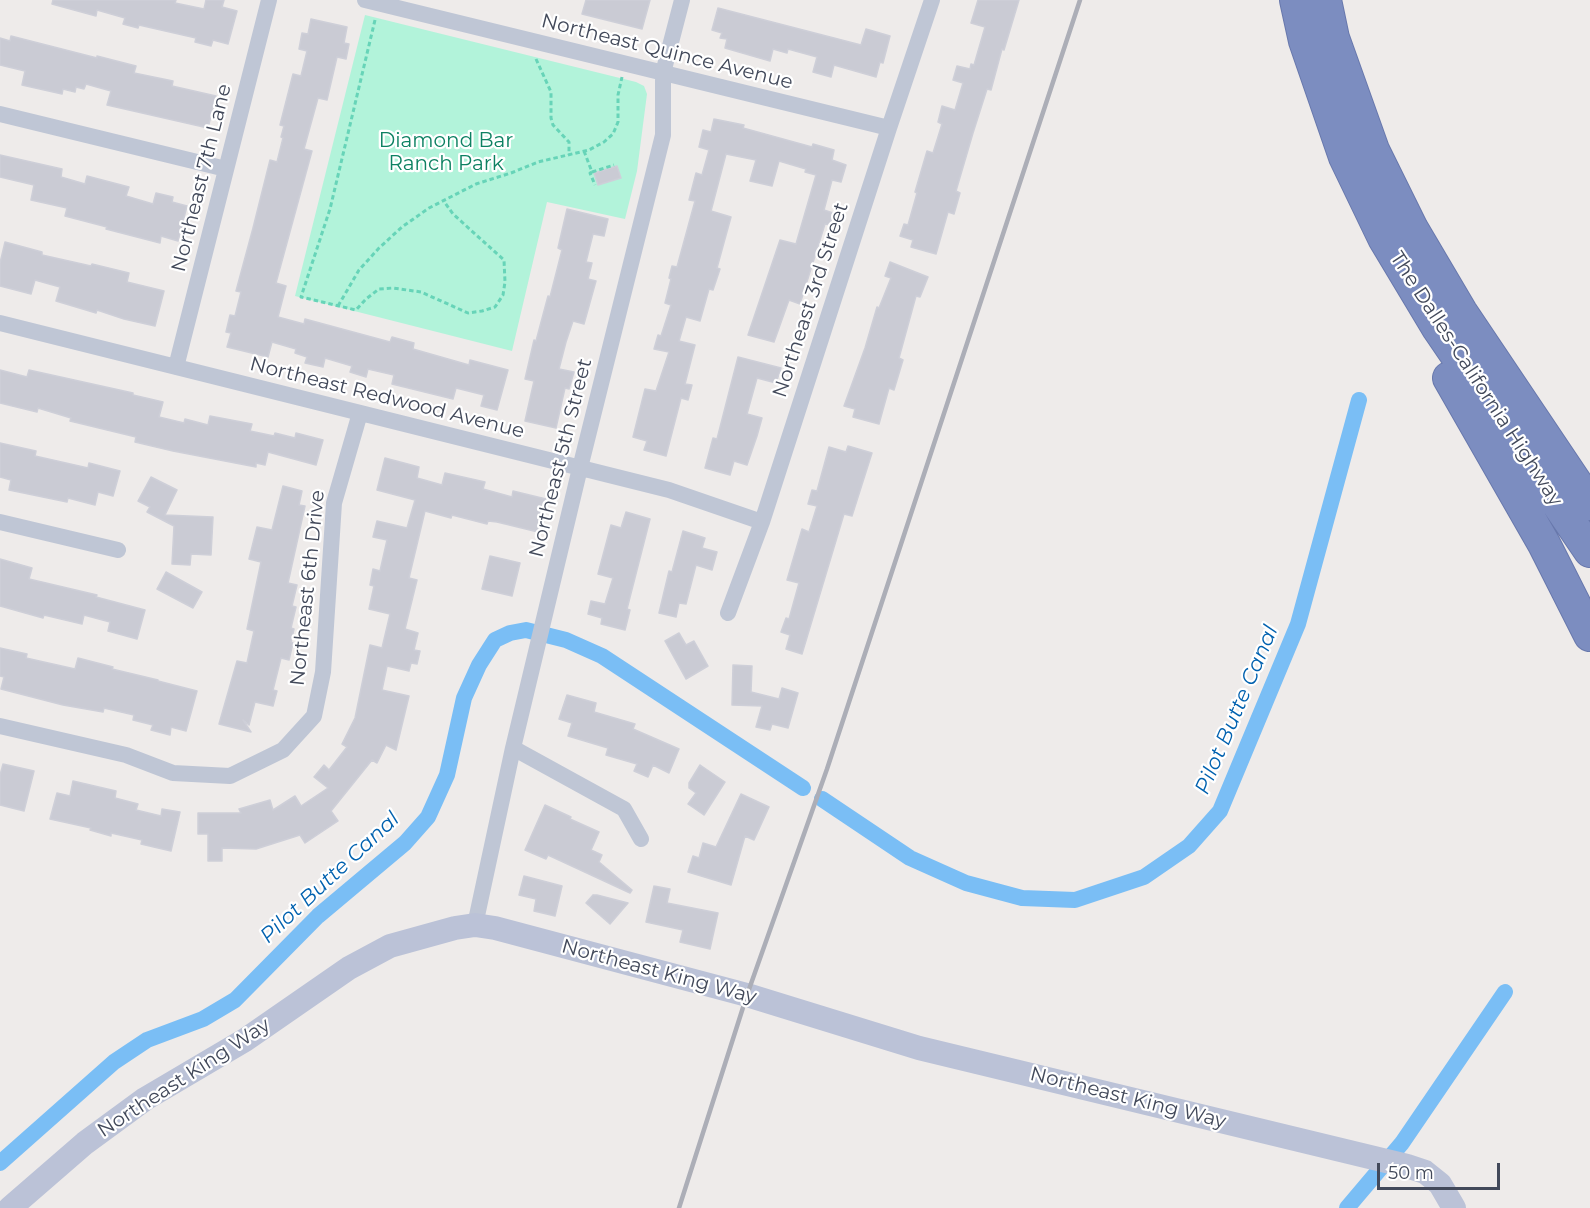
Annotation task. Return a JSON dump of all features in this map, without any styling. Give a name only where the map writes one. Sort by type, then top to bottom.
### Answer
[{"type":"highway","name":"The Dalles-California Highway","points":[[1296,0],[1305,41],[1345,157],[1384,238],[1438,328],[1590,551]]},
{"type":"highway","name":"The Dalles-California Highway","points":[[1325,0],[1333,38],[1373,150],[1412,230],[1461,312],[1590,504]]},
{"type":"highway","points":[[1384,238],[1424,333],[1544,544],[1590,635]]},
{"type":"highway","points":[[1509,385],[1590,481]]},
{"type":"street","name":"Northeast 7th Lane","points":[[176,367],[268,0]]},
{"type":"street","name":"Northeast 5th Street","points":[[475,925],[513,747],[663,135],[663,73],[682,0]]},
{"type":"street","name":"Northeast 3rd Street","points":[[728,613],[762,522],[932,0]]},
{"type":"street","name":"Northeast Quince Avenue","points":[[372,2],[889,129]]},
{"type":"street","points":[[0,114],[226,169]]},
{"type":"street","name":"Northeast Redwood Avenue","points":[[0,323],[669,490],[762,522]]},
{"type":"street","name":"Northeast 6th Drive","points":[[0,726],[126,755],[173,773],[230,776],[283,750],[314,716],[323,672],[334,503],[360,413]]},
{"type":"street","points":[[0,522],[118,550]]},
{"type":"street","points":[[513,747],[624,809],[641,839]]},
{"type":"street","name":"Northeast King Way","points":[[10,1208],[85,1143],[145,1099],[245,1040],[349,968],[390,946],[455,928],[475,925],[495,928],[747,994],[918,1048],[1407,1166],[1425,1172],[1440,1184],[1454,1208]]},
{"type":"path","points":[[372,2],[330,209],[301,297],[356,310],[379,289],[393,288],[421,292],[468,313],[495,307],[503,295],[506,282],[504,260],[459,220],[443,200]]},
{"type":"path","points":[[537,42],[534,55],[551,92],[551,118],[557,131],[569,142],[569,155]]},
{"type":"path","points":[[338,306],[359,270],[379,248],[402,227],[443,200],[476,184],[511,174],[538,162],[584,151],[604,142],[613,134],[618,122],[618,95],[626,64]]},
{"type":"path","points":[[584,151],[595,185]]},
{"type":"path","points":[[592,172],[614,165]]},
{"type":"green space","name":"Diamond Bar Ranch Park","points":[[365,15],[636,82],[644,86],[647,94],[637,171],[625,219],[547,202],[512,351],[295,296]]},
{"type":"building","points":[[53,0],[176,0],[175,3],[204,9],[206,0],[224,0],[222,7],[237,11],[228,44],[213,40],[211,46],[195,42],[196,38],[139,25],[138,28],[123,24],[125,18],[97,10],[96,16],[52,4]]},
{"type":"building","points":[[586,0],[650,0],[642,29],[582,14]]},
{"type":"building","points":[[978,0],[1019,0],[991,90],[987,89],[973,133],[956,191],[960,193],[954,214],[948,212],[936,254],[911,247],[913,240],[900,236],[904,224],[908,225],[927,151],[933,153],[942,124],[938,122],[942,106],[955,110],[963,83],[953,80],[957,66],[970,69],[971,64],[974,65],[985,27],[971,23]]},
{"type":"building","points":[[718,8],[861,45],[866,29],[890,36],[883,63],[880,62],[876,77],[834,65],[831,77],[813,72],[817,57],[788,49],[787,53],[773,49],[770,61],[725,48],[727,39],[720,38],[722,33],[712,30]]},
{"type":"building","points":[[311,19],[347,27],[344,43],[349,44],[346,59],[337,57],[327,100],[318,98],[304,149],[312,151],[276,283],[286,286],[278,317],[304,324],[305,319],[390,342],[392,337],[414,343],[413,349],[469,365],[470,360],[508,370],[497,410],[481,406],[484,395],[456,388],[453,399],[392,384],[394,375],[368,369],[366,377],[350,372],[352,366],[325,358],[323,367],[305,363],[307,357],[295,353],[296,349],[272,342],[268,357],[227,347],[231,333],[226,332],[230,315],[235,316],[241,292],[236,291],[270,160],[277,162],[283,138],[281,137],[284,126],[280,125],[293,74],[301,76],[307,51],[299,49],[302,33],[308,34]]},
{"type":"building","points":[[11,36],[136,66],[134,73],[173,81],[172,86],[216,96],[208,128],[107,105],[111,91],[86,84],[84,89],[76,87],[75,92],[63,89],[62,94],[22,85],[25,71],[0,65],[0,38],[10,41]]},
{"type":"building","points":[[714,119],[744,125],[743,128],[812,147],[813,144],[834,150],[832,160],[846,165],[841,182],[832,180],[824,210],[833,213],[830,225],[825,224],[800,304],[789,300],[774,342],[748,335],[780,240],[796,244],[816,175],[805,172],[806,169],[779,161],[772,186],[750,181],[756,160],[726,154],[711,211],[731,217],[717,268],[720,269],[713,290],[709,289],[700,321],[686,317],[679,341],[695,345],[685,384],[692,385],[688,400],[681,398],[666,456],[644,450],[647,441],[633,437],[645,389],[656,391],[669,352],[654,349],[658,335],[661,336],[671,305],[665,303],[671,279],[669,278],[672,266],[677,267],[695,201],[689,200],[696,173],[702,175],[709,150],[699,147],[703,130],[711,132]]},
{"type":"building","points":[[0,155],[62,169],[61,177],[85,184],[87,176],[129,187],[126,196],[153,204],[156,193],[173,197],[172,202],[187,206],[178,241],[161,236],[160,243],[106,229],[107,227],[65,216],[67,208],[31,200],[34,185],[0,177]]},
{"type":"building","points":[[617,166],[621,178],[598,185],[594,173]]},
{"type":"building","points":[[567,209],[608,219],[604,236],[593,234],[586,262],[592,263],[588,279],[596,281],[584,324],[573,321],[559,369],[574,372],[569,389],[565,388],[556,428],[525,421],[534,381],[525,379],[534,340],[536,341],[548,296],[550,297],[562,250],[558,248]]},
{"type":"building","points":[[5,242],[42,252],[42,255],[129,273],[127,282],[164,291],[155,326],[97,310],[96,313],[56,301],[60,287],[35,280],[31,294],[0,286],[0,263]]},
{"type":"building","points":[[890,262],[928,277],[920,297],[916,296],[899,358],[903,360],[894,390],[889,388],[879,424],[853,417],[855,409],[844,406],[877,307],[879,308],[891,278],[885,276]]},
{"type":"building","points":[[738,357],[781,368],[776,383],[757,378],[747,414],[762,418],[757,436],[747,465],[734,461],[730,475],[705,468],[713,438],[717,439]]},
{"type":"building","points":[[0,370],[27,377],[29,370],[133,393],[133,395],[163,402],[159,417],[184,423],[185,419],[208,425],[210,416],[252,424],[250,431],[274,436],[275,433],[295,438],[296,433],[323,440],[316,465],[268,452],[265,465],[256,463],[256,467],[173,451],[135,442],[136,437],[70,421],[71,418],[38,408],[37,412],[0,403]]},
{"type":"building","points":[[0,443],[36,451],[35,456],[88,468],[89,463],[120,471],[113,496],[98,492],[95,505],[68,498],[67,502],[9,490],[11,480],[0,477]]},
{"type":"building","points":[[848,446],[872,453],[852,516],[844,514],[802,654],[786,649],[790,635],[781,632],[786,618],[789,619],[799,583],[787,580],[802,529],[809,532],[817,506],[808,504],[812,490],[817,491],[829,447],[846,452]]},
{"type":"building","points":[[385,458],[419,467],[417,478],[442,485],[445,473],[485,482],[483,489],[512,497],[513,491],[546,499],[538,532],[497,522],[488,521],[487,524],[425,511],[409,578],[417,580],[405,629],[418,633],[414,650],[420,651],[417,664],[411,663],[409,671],[387,666],[382,690],[409,696],[396,750],[386,745],[377,763],[372,760],[331,811],[338,821],[305,843],[300,835],[256,849],[222,848],[222,861],[208,861],[208,834],[198,834],[198,813],[241,813],[239,809],[270,800],[273,810],[295,796],[301,806],[328,788],[314,777],[324,765],[329,770],[347,747],[342,744],[355,718],[370,645],[382,648],[390,614],[369,609],[374,586],[370,585],[373,569],[380,571],[387,540],[373,537],[377,521],[407,528],[415,500],[377,490]]},
{"type":"building","points":[[151,477],[177,490],[165,515],[213,517],[211,555],[191,554],[190,565],[172,564],[174,526],[147,512],[150,507],[138,501]]},
{"type":"building","points":[[283,486],[302,491],[299,505],[305,506],[288,583],[297,585],[292,606],[296,607],[291,628],[294,629],[291,642],[293,643],[289,660],[281,658],[273,690],[277,691],[273,706],[255,702],[249,725],[243,720],[251,732],[219,724],[237,661],[247,663],[254,631],[247,629],[261,562],[249,559],[257,527],[272,530]]},
{"type":"building","points":[[626,512],[650,519],[627,609],[630,610],[625,630],[601,624],[602,618],[588,614],[591,601],[605,604],[613,578],[598,574],[611,525],[621,528]]},
{"type":"building","points":[[683,531],[705,538],[702,548],[717,552],[712,570],[696,565],[686,604],[679,603],[676,617],[659,613],[669,571],[672,572]]},
{"type":"building","points":[[490,556],[520,563],[512,596],[482,589]]},
{"type":"building","points":[[0,559],[32,568],[29,579],[97,595],[96,597],[145,610],[137,639],[108,631],[110,622],[84,615],[82,624],[44,615],[43,618],[0,606]]},
{"type":"building","points":[[166,572],[202,592],[193,608],[157,589]]},
{"type":"building","points":[[679,633],[686,645],[694,641],[708,666],[686,679],[665,641]]},
{"type":"building","points":[[0,648],[27,654],[26,658],[75,669],[78,658],[197,691],[186,731],[171,727],[170,735],[151,730],[153,725],[133,720],[134,715],[104,708],[103,712],[63,705],[1,689],[4,677],[0,676]]},
{"type":"building","points":[[733,665],[752,666],[751,692],[779,699],[782,688],[798,693],[788,728],[772,724],[770,730],[756,727],[762,706],[732,705]]},
{"type":"building","points":[[567,695],[596,703],[594,712],[635,724],[633,729],[679,749],[669,773],[653,765],[648,777],[634,771],[637,764],[606,755],[608,748],[568,736],[572,723],[559,719]]},
{"type":"building","points":[[3,764],[34,771],[24,811],[0,805],[0,775]]},
{"type":"building","points":[[700,765],[725,782],[704,815],[688,804],[696,793],[689,788],[689,783]]},
{"type":"building","points":[[73,781],[116,791],[115,798],[138,804],[136,810],[161,816],[162,809],[180,812],[171,851],[141,844],[142,840],[111,833],[111,836],[90,830],[91,828],[50,819],[57,793],[70,796]]},
{"type":"building","points":[[741,794],[769,807],[754,840],[745,836],[731,885],[688,872],[693,856],[699,858],[703,843],[716,847]]},
{"type":"building","points":[[545,805],[599,832],[591,850],[602,855],[599,862],[632,890],[630,893],[548,855],[546,859],[525,850]]},
{"type":"building","points":[[524,876],[562,886],[555,916],[534,911],[536,899],[519,895]]},
{"type":"building","points":[[654,886],[670,889],[667,903],[718,913],[710,949],[680,942],[683,930],[646,922]]},
{"type":"building","points":[[593,895],[628,903],[610,924],[586,903]]},
{"type":"waterway","name":"Pilot Butte Canal","points":[[822,799],[910,858],[966,883],[1022,898],[1075,900],[1144,877],[1189,846],[1220,811],[1298,624],[1359,400]]},
{"type":"waterway","name":"Pilot Butte Canal","points":[[0,1163],[114,1062],[147,1040],[203,1019],[235,1000],[318,916],[405,843],[428,817],[447,775],[464,698],[479,665],[495,640],[510,633],[526,630],[566,640],[602,656],[803,788]]},
{"type":"waterway","points":[[1347,1208],[1402,1143],[1505,992]]},
{"type":"railway","points":[[679,1208],[747,995],[827,769],[1080,0]]}]
